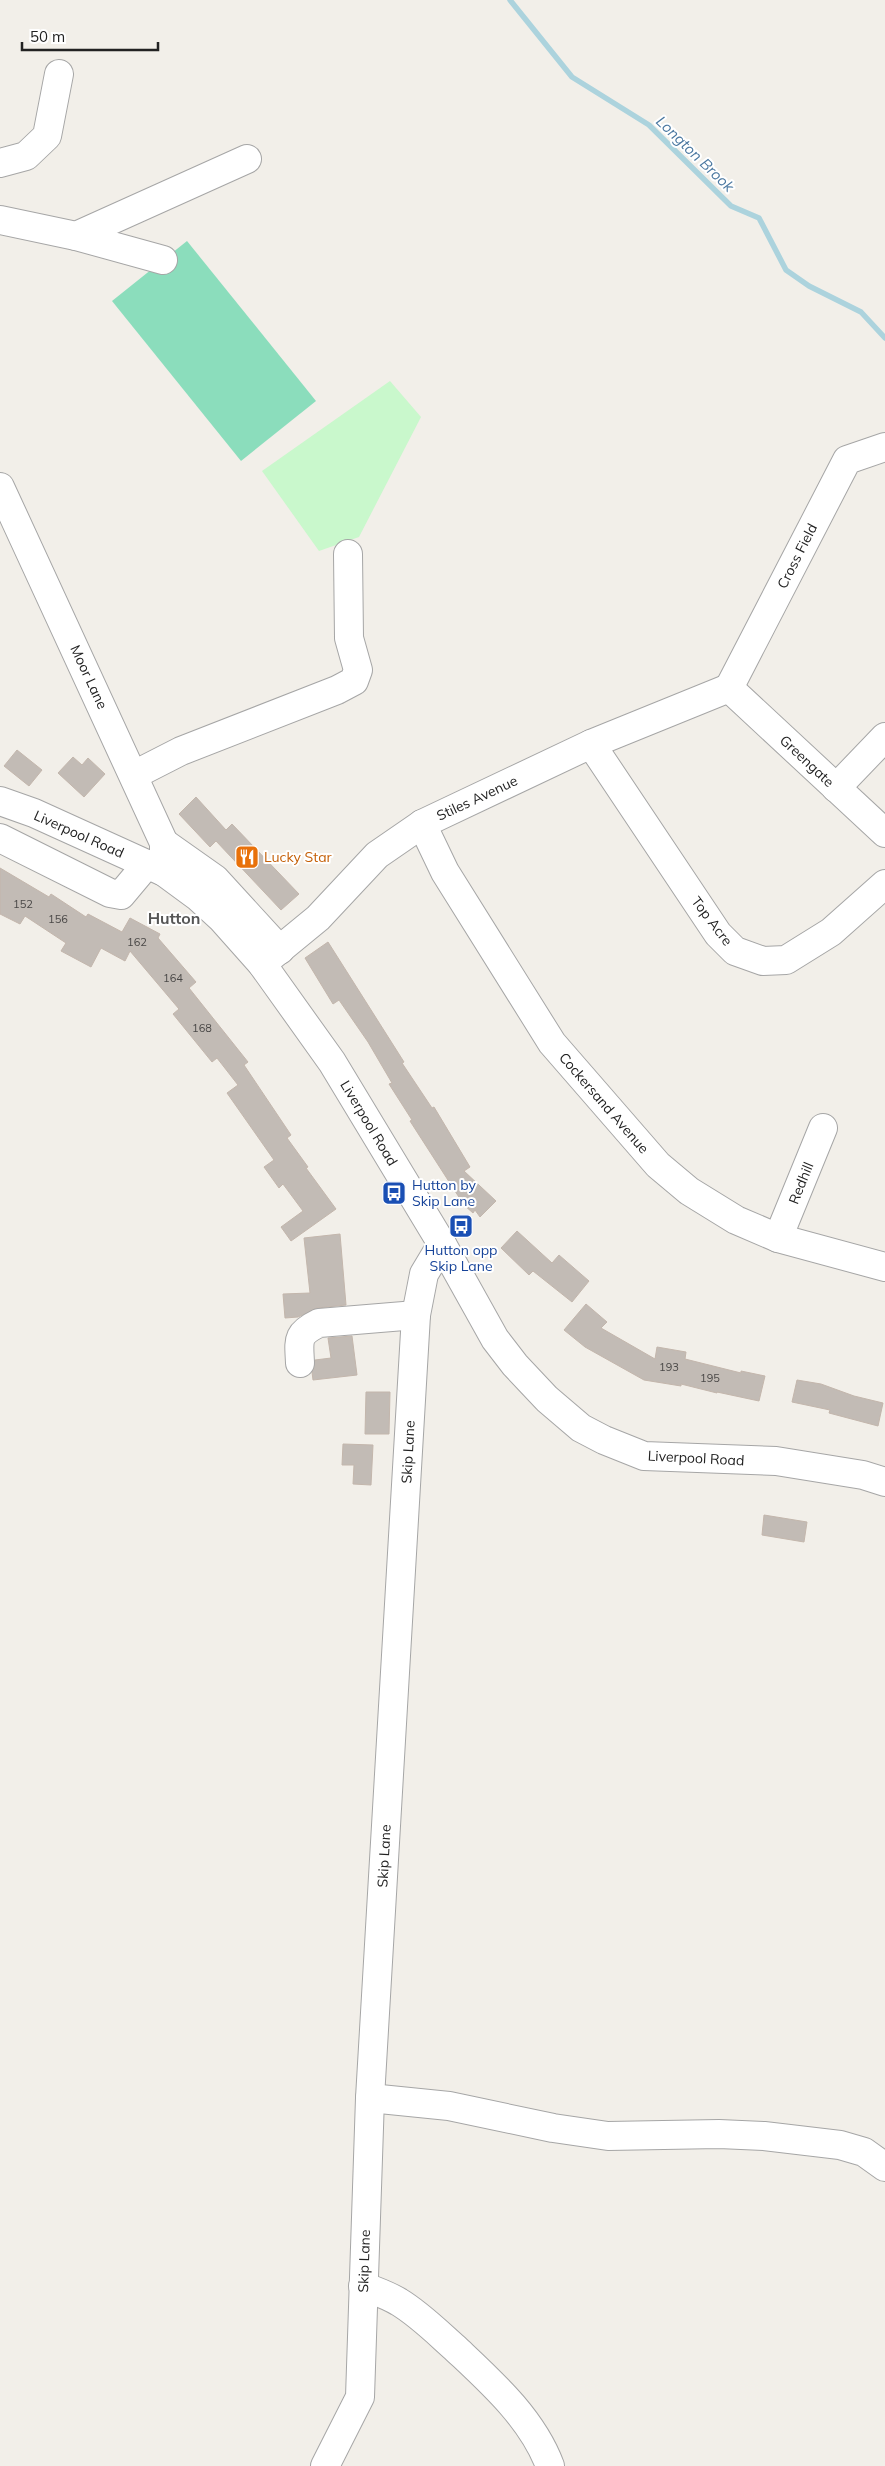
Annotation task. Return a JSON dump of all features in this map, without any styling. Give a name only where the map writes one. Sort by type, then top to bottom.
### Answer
[{"type":"street","points":[[0,163],[26,156],[47,136],[59,74]]},
{"type":"street","points":[[76,236],[247,159]]},
{"type":"street","points":[[0,220],[76,236],[163,260]]},
{"type":"street","name":"Cross Field","points":[[728,688],[847,460],[885,446]]},
{"type":"street","name":"Moor Lane","points":[[0,487],[134,774],[164,843],[148,864]]},
{"type":"street","points":[[134,774],[181,751],[337,690],[354,681],[358,670],[349,638],[348,554]]},
{"type":"street","name":"Stiles Avenue","points":[[271,957],[318,918],[377,855],[422,824],[591,744],[728,688]]},
{"type":"street","name":"Greengate","points":[[728,688],[885,833]]},
{"type":"street","points":[[836,788],[885,738]]},
{"type":"street","name":"Top Acre","points":[[591,744],[718,934],[735,951],[764,961],[786,960],[831,932],[885,884]]},
{"type":"street","name":"Liverpool Road","points":[[0,801],[34,813],[148,864],[198,896],[271,957],[442,1244],[495,1339],[515,1365],[547,1399],[581,1428],[604,1440],[644,1456],[776,1461],[863,1475],[885,1482]]},
{"type":"street","points":[[0,838],[110,893],[121,895],[148,864],[150,810]]},
{"type":"street","name":"Cockersand Avenue","points":[[422,824],[445,872],[552,1043],[658,1165],[689,1191],[736,1220],[778,1238],[885,1267]]},
{"type":"street","points":[[164,843],[215,879],[271,957]]},
{"type":"street","name":"Redhill","points":[[778,1238],[823,1128]]},
{"type":"street","name":"Skip Lane","points":[[325,2466],[360,2397],[370,2098],[416,1315],[424,1274],[442,1244]]},
{"type":"street","points":[[300,1363],[299,1339],[306,1329],[318,1323],[416,1315]]},
{"type":"street","points":[[370,2098],[449,2106],[553,2128],[608,2136],[718,2134],[764,2136],[840,2145],[864,2152],[885,2167]]},
{"type":"street","points":[[363,2286],[398,2302],[432,2328],[490,2381],[516,2408],[545,2453],[550,2466]]},
{"type":"green space","points":[[187,241],[316,401],[241,461],[112,301]]},
{"type":"green space","points":[[390,381],[421,417],[359,537],[319,551],[262,471]]},
{"type":"building","points":[[17,750],[42,770],[29,786],[4,766]]},
{"type":"building","points":[[73,757],[82,765],[88,758],[105,774],[84,797],[58,773]]},
{"type":"building","points":[[196,797],[226,830],[232,824],[299,894],[281,910],[216,841],[210,847],[179,814]]},
{"type":"building","points":[[0,868],[49,897],[51,894],[86,917],[88,914],[122,932],[130,918],[160,934],[158,938],[196,982],[189,988],[248,1062],[244,1065],[291,1135],[287,1138],[336,1209],[291,1241],[281,1227],[303,1211],[283,1184],[279,1188],[264,1167],[274,1160],[227,1093],[238,1085],[217,1058],[212,1062],[173,1014],[179,1009],[130,951],[125,961],[101,948],[91,967],[61,951],[66,943],[25,916],[20,924],[0,914]]},
{"type":"building","points":[[328,942],[404,1062],[402,1063],[432,1108],[434,1107],[470,1167],[464,1171],[496,1201],[480,1217],[475,1210],[473,1213],[464,1205],[410,1121],[412,1120],[389,1084],[392,1083],[368,1042],[339,1000],[333,1004],[305,958]]},
{"type":"building","points":[[517,1231],[552,1263],[559,1255],[589,1281],[572,1302],[533,1271],[529,1275],[501,1248]]},
{"type":"building","points":[[340,1234],[346,1305],[317,1308],[298,1317],[285,1318],[283,1294],[310,1293],[304,1238]]},
{"type":"building","points":[[586,1304],[607,1322],[601,1328],[655,1359],[657,1347],[686,1352],[685,1359],[741,1373],[741,1371],[765,1376],[759,1401],[681,1384],[681,1386],[644,1380],[585,1347],[564,1330]]},
{"type":"building","points":[[352,1336],[357,1375],[313,1380],[312,1372],[315,1360],[331,1358],[328,1338]]},
{"type":"building","points":[[797,1380],[821,1384],[854,1396],[883,1403],[878,1426],[829,1413],[830,1410],[792,1402]]},
{"type":"building","points":[[366,1392],[390,1392],[389,1434],[365,1434]]},
{"type":"building","points":[[343,1444],[373,1445],[371,1485],[353,1484],[354,1465],[342,1465]]},
{"type":"building","points":[[764,1515],[807,1522],[804,1542],[762,1535]]},
{"type":"waterway","name":"Longton Brook","points":[[510,0],[572,77],[649,125],[731,206],[759,218],[786,270],[809,286],[861,312],[885,338]]},
{"type":"place","name":"Lucky Star","points":[[247,857]]},
{"type":"place","name":"Hutton by Skip Lane","points":[[394,1193]]},
{"type":"place","name":"Hutton opp Skip Lane","points":[[461,1226]]},
{"type":"district","name":"Hutton","points":[[174,918]]}]
